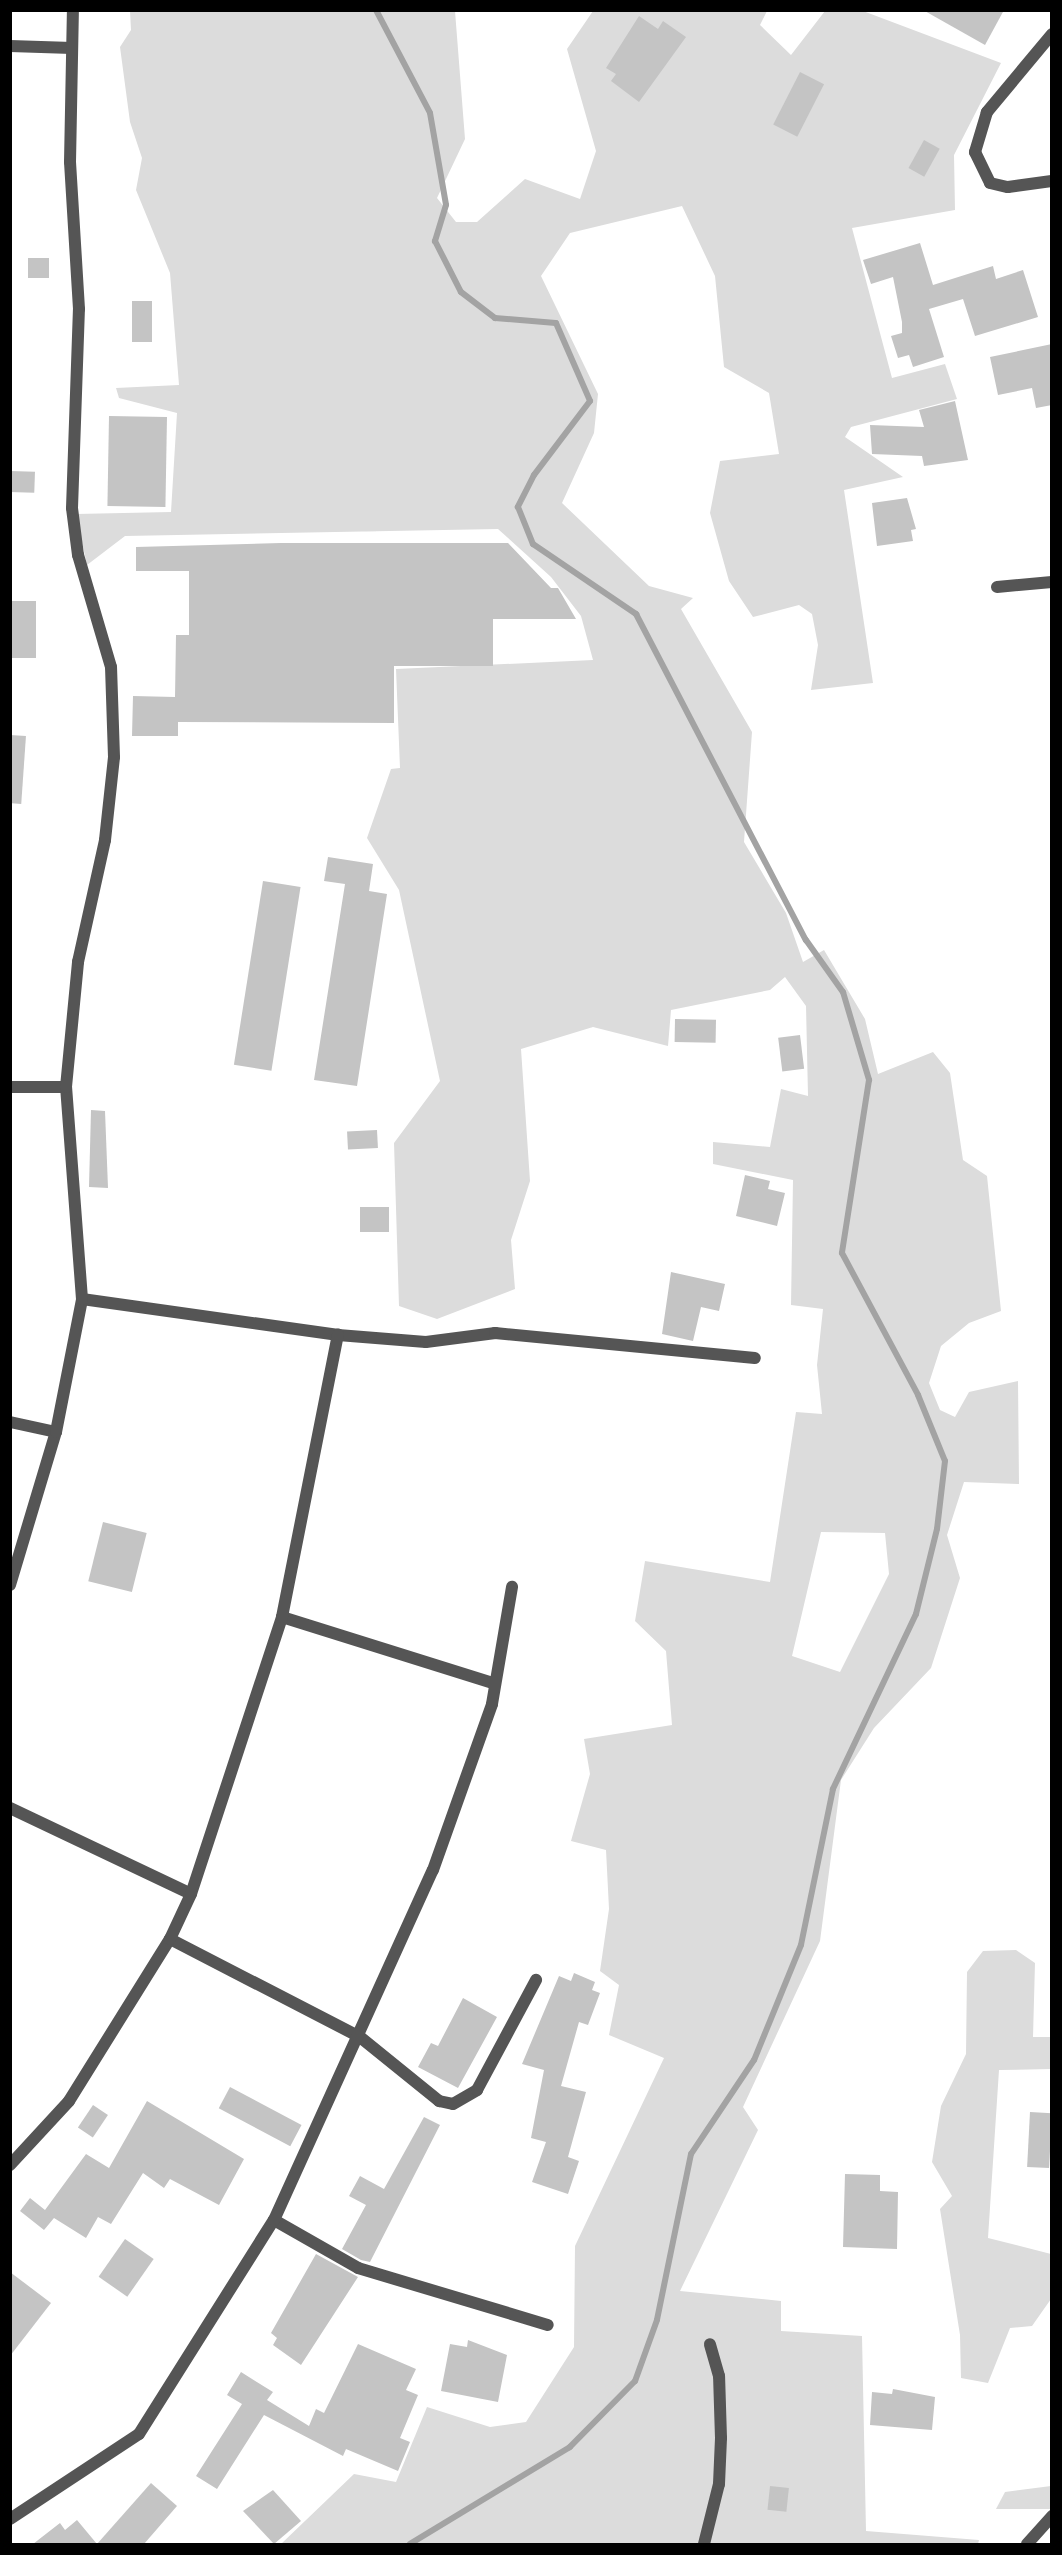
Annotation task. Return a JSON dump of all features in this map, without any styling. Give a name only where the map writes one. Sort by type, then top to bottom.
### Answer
[{"type":"street","points":[[10,1585],[57,1432],[82,1299],[66,1087],[78,962],[105,840],[115,712],[111,667],[78,555],[72,507],[79,309],[70,162],[73,10]]},
{"type":"street","points":[[1052,34],[987,111],[975,152],[981,175],[990,183],[1008,187],[1052,181]]},
{"type":"street","points":[[10,46],[72,48]]},
{"type":"street","points":[[997,587],[1052,582]]},
{"type":"street","points":[[10,1087],[66,1087]]},
{"type":"street","points":[[82,1299],[338,1335],[426,1342],[495,1332],[755,1358]]},
{"type":"street","points":[[10,2165],[69,2101],[170,1939],[191,1894],[282,1617],[338,1335]]},
{"type":"street","points":[[10,1422],[57,1432]]},
{"type":"street","points":[[10,2519],[139,2434],[273,2220],[360,2037],[433,1870],[492,1704],[492,1683],[512,1587]]},
{"type":"street","points":[[282,1617],[492,1683]]},
{"type":"street","points":[[10,1808],[191,1894]]},
{"type":"street","points":[[170,1939],[360,2037],[439,2101],[459,2102],[477,2090],[536,1980]]},
{"type":"street","points":[[273,2220],[358,2268],[548,2325]]},
{"type":"street","points":[[704,2544],[720,2473],[719,2376],[710,2344]]},
{"type":"street","points":[[1027,2544],[1052,2516]]},
{"type":"shaded area","points":[[130,11],[455,11],[465,139],[437,198],[456,222],[477,222],[525,179],[580,199],[596,151],[567,49],[593,11],[767,11],[760,25],[791,55],[825,11],[863,11],[1001,63],[954,155],[955,210],[852,228],[892,378],[945,364],[957,399],[851,427],[845,437],[903,477],[844,490],[873,683],[811,690],[818,645],[812,614],[799,605],[753,617],[729,581],[710,513],[720,461],[779,454],[769,393],[724,367],[715,276],[682,206],[570,233],[541,276],[598,394],[594,433],[562,503],[649,586],[693,598],[681,609],[752,732],[744,842],[786,913],[803,962],[824,950],[865,1019],[878,1074],[933,1052],[950,1073],[963,1160],[987,1176],[1001,1311],[969,1323],[941,1346],[929,1383],[940,1410],[955,1417],[969,1392],[1018,1381],[1019,1484],[964,1482],[947,1535],[960,1578],[931,1668],[874,1728],[841,1780],[820,1941],[743,2107],[758,2130],[680,2291],[781,2301],[781,2331],[862,2336],[866,2531],[979,2540],[978,2544],[281,2544],[354,2474],[396,2482],[427,2407],[490,2427],[526,2422],[574,2347],[575,2246],[664,2058],[609,2035],[619,1985],[600,1971],[609,1909],[606,1850],[571,1841],[590,1774],[584,1739],[672,1725],[666,1651],[635,1621],[645,1561],[770,1582],[796,1412],[822,1414],[817,1365],[823,1309],[791,1305],[793,1180],[713,1164],[713,1142],[770,1147],[781,1089],[808,1096],[806,1006],[785,977],[770,990],[671,1010],[668,1046],[593,1027],[521,1049],[530,1181],[511,1240],[515,1289],[437,1319],[399,1306],[394,1143],[440,1081],[399,890],[367,838],[391,769],[400,768],[396,669],[593,660],[581,616],[551,577],[498,529],[125,536],[87,565],[76,514],[171,512],[177,413],[119,398],[116,388],[179,385],[170,273],[136,190],[142,158],[130,122],[120,47],[131,30]],"holes":[[[821,1532],[885,1533],[889,1574],[840,1672],[792,1656]]]},
{"type":"shaded area","points":[[1016,1950],[1035,1963],[1033,2037],[1051,2037],[1051,2069],[999,2070],[988,2238],[1051,2254],[1051,2299],[1032,2326],[1010,2328],[988,2383],[961,2378],[960,2335],[940,2209],[952,2196],[932,2162],[941,2106],[966,2054],[967,1972],[983,1951]]},
{"type":"shaded area","points":[[1051,2486],[1051,2509],[996,2509],[1005,2492]]},
{"type":"building","points":[[923,10],[1004,10],[985,45]]},
{"type":"building","points":[[639,16],[658,29],[663,21],[686,37],[639,102],[611,81],[616,74],[606,68]]},
{"type":"building","points":[[800,72],[824,84],[797,137],[773,125]]},
{"type":"building","points":[[924,140],[940,149],[924,177],[908,168]]},
{"type":"building","points":[[920,243],[933,285],[993,266],[996,279],[1023,270],[1038,317],[975,336],[963,299],[929,309],[944,357],[913,367],[909,355],[898,358],[891,336],[902,333],[902,322],[893,277],[871,284],[863,260]]},
{"type":"building","points":[[28,258],[49,258],[49,278],[28,278]]},
{"type":"building","points":[[132,301],[152,301],[152,342],[132,342]]},
{"type":"building","points":[[1052,344],[1052,405],[1036,408],[1032,388],[998,395],[990,357]]},
{"type":"building","points":[[955,401],[968,460],[924,466],[922,456],[872,454],[870,425],[924,427],[919,410]]},
{"type":"building","points":[[109,416],[167,417],[165,507],[107,506]]},
{"type":"building","points":[[10,471],[35,472],[34,493],[10,492]]},
{"type":"building","points":[[907,498],[916,529],[911,530],[913,541],[877,546],[872,503]]},
{"type":"building","points":[[281,543],[508,543],[551,588],[558,588],[576,619],[493,619],[493,666],[394,666],[394,723],[178,722],[178,736],[132,736],[133,696],[175,697],[176,635],[189,635],[189,571],[136,571],[136,547]]},
{"type":"building","points":[[10,601],[36,601],[36,658],[10,658]]},
{"type":"building","points":[[10,735],[26,736],[21,804],[10,803]]},
{"type":"building","points":[[328,857],[373,864],[369,891],[387,894],[357,1086],[314,1080],[345,884],[324,881]]},
{"type":"building","points":[[263,881],[301,887],[271,1071],[234,1065]]},
{"type":"building","points":[[675,1019],[716,1020],[716,1043],[675,1042]]},
{"type":"building","points":[[800,1035],[804,1069],[782,1071],[778,1038]]},
{"type":"building","points":[[91,1110],[105,1111],[108,1188],[89,1187]]},
{"type":"building","points":[[377,1130],[378,1148],[348,1150],[347,1132]]},
{"type":"building","points":[[745,1175],[770,1181],[768,1189],[785,1193],[777,1226],[736,1216]]},
{"type":"building","points":[[360,1207],[389,1207],[389,1232],[360,1232]]},
{"type":"building","points":[[671,1272],[725,1284],[719,1311],[701,1307],[693,1341],[662,1334]]},
{"type":"building","points":[[103,1522],[147,1533],[132,1592],[88,1581]]},
{"type":"building","points":[[574,1973],[595,1982],[592,1990],[600,1993],[588,2025],[579,2022],[561,2086],[586,2092],[568,2157],[579,2161],[568,2194],[532,2182],[546,2142],[531,2138],[544,2070],[522,2064],[559,1976],[571,1981]]},
{"type":"building","points":[[463,1998],[497,2017],[458,2088],[418,2067],[431,2043],[438,2046]]},
{"type":"building","points":[[230,2087],[302,2125],[290,2146],[219,2108]]},
{"type":"building","points":[[147,2101],[244,2159],[219,2205],[170,2179],[164,2188],[143,2173],[111,2224],[98,2217],[86,2238],[54,2218],[44,2230],[20,2211],[30,2198],[45,2210],[86,2154],[109,2168]]},
{"type":"building","points":[[93,2105],[108,2115],[93,2137],[78,2127]]},
{"type":"building","points":[[1030,2112],[1052,2113],[1049,2168],[1027,2167]]},
{"type":"building","points":[[424,2117],[440,2125],[370,2262],[361,2260],[342,2249],[366,2205],[349,2196],[360,2176],[384,2189]]},
{"type":"building","points":[[845,2174],[880,2175],[880,2191],[898,2192],[897,2249],[843,2247]]},
{"type":"building","points":[[125,2239],[154,2259],[127,2297],[99,2277]]},
{"type":"building","points":[[316,2254],[358,2277],[301,2365],[273,2345],[277,2338],[271,2333]]},
{"type":"building","points":[[10,2272],[51,2303],[10,2356]]},
{"type":"building","points":[[468,2340],[507,2355],[498,2402],[441,2391],[450,2344],[467,2347]]},
{"type":"building","points":[[358,2344],[416,2369],[406,2390],[418,2395],[400,2438],[410,2442],[398,2471],[346,2449],[343,2456],[264,2415],[217,2489],[196,2476],[242,2404],[227,2395],[241,2372],[273,2392],[267,2400],[309,2426],[316,2409],[324,2413]]},
{"type":"building","points":[[893,2389],[935,2397],[932,2430],[870,2425],[872,2392],[892,2394]]},
{"type":"building","points":[[151,2483],[177,2506],[144,2544],[97,2544]]},
{"type":"building","points":[[770,2486],[789,2488],[786,2512],[767,2510]]},
{"type":"building","points":[[273,2490],[301,2521],[274,2544],[243,2511]]},
{"type":"building","points":[[77,2520],[97,2544],[33,2544],[60,2523],[65,2530]]},
{"type":"waterway","points":[[376,10],[430,113],[446,205],[435,241],[461,292],[495,318],[556,323],[590,401],[534,475],[518,507],[533,544],[636,614],[806,940],[843,992],[869,1080],[842,1253],[918,1395],[945,1461],[937,1529],[916,1614],[833,1789],[801,1945],[754,2060],[691,2154],[657,2320],[635,2381],[570,2447],[410,2544]]}]
